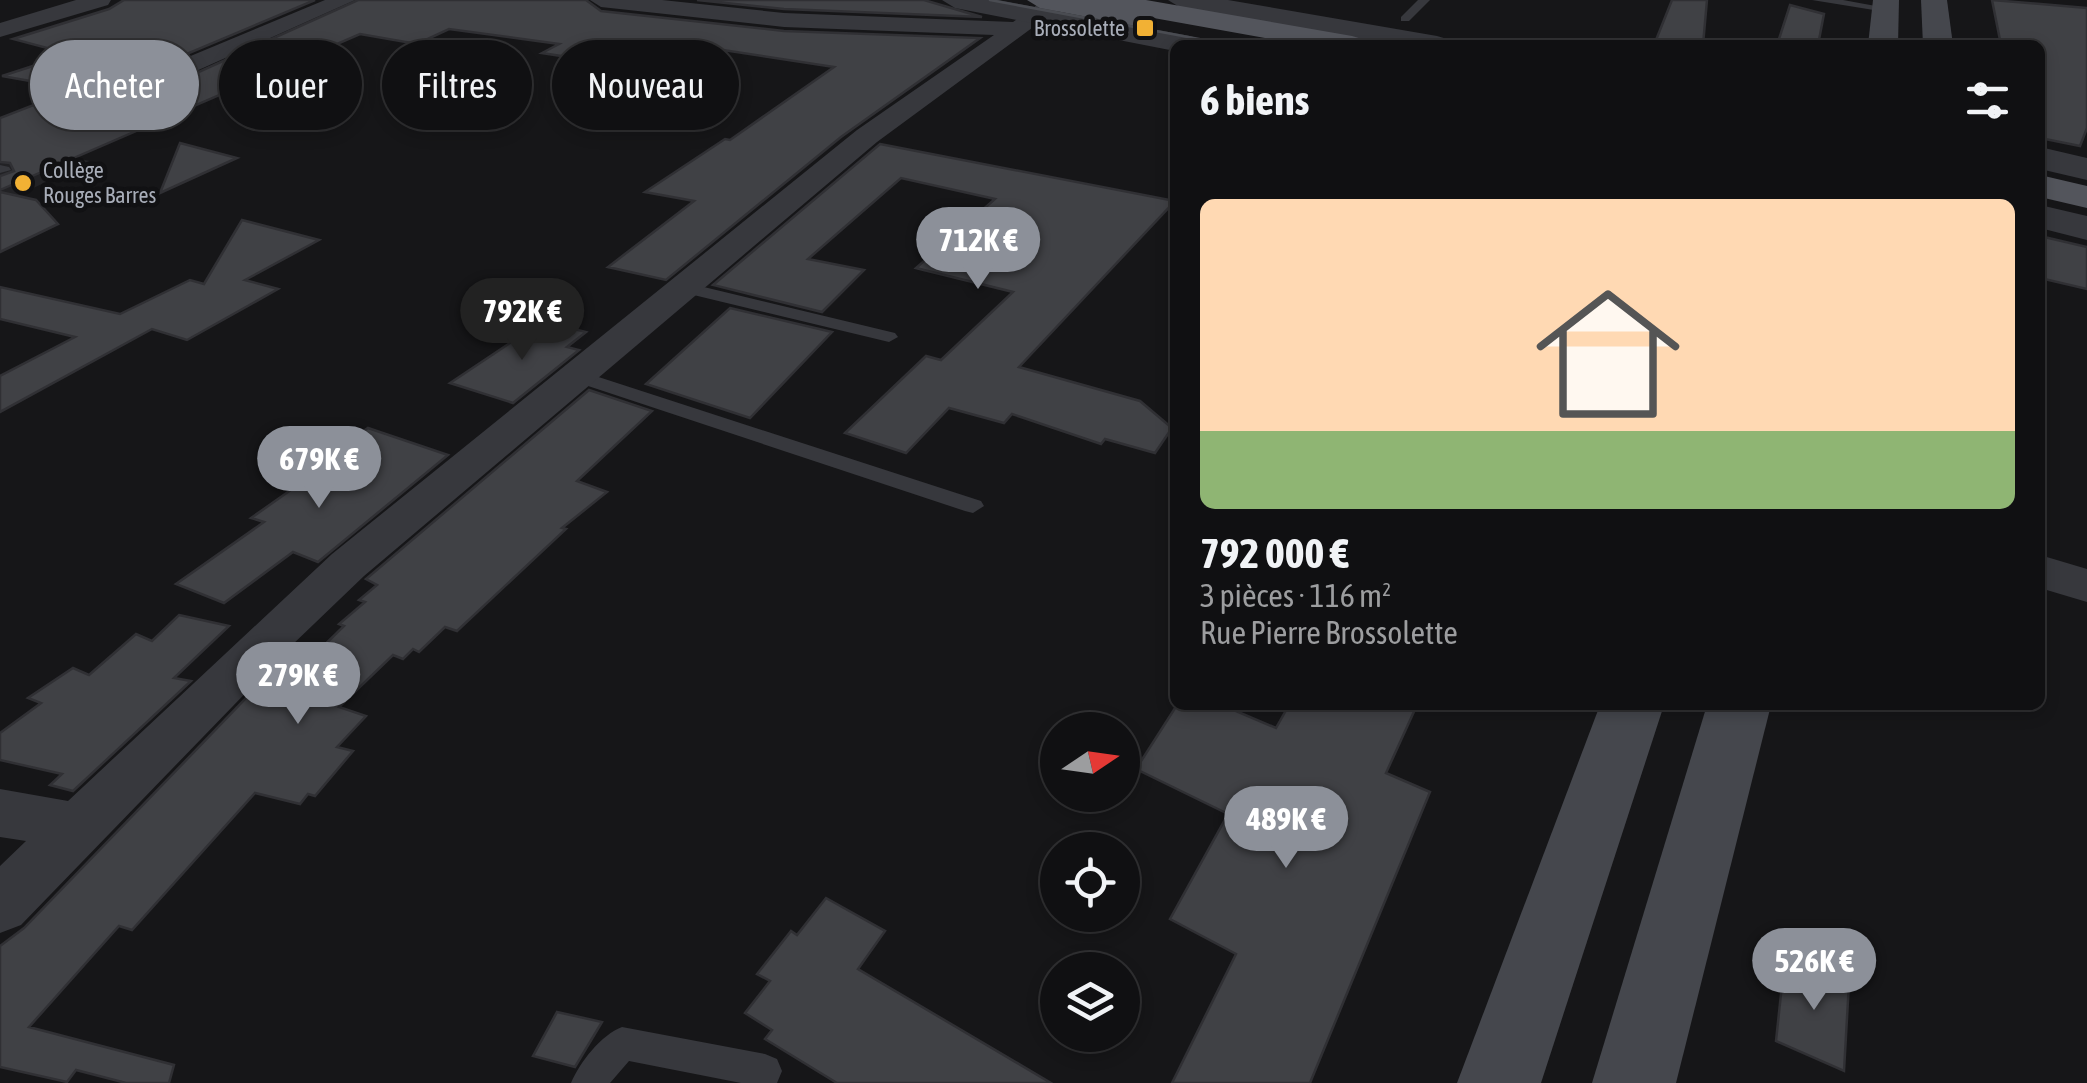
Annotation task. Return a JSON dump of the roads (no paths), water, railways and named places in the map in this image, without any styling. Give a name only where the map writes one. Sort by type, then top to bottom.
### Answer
[{"type":"main road","points":[[1128,0],[1391,32]]},
{"type":"main road","points":[[1934,0],[1938,40]]},
{"type":"main road","points":[[1096,2],[1289,40]]},
{"type":"main road","points":[[1096,2],[1322,40]]},
{"type":"main road","points":[[1883,40],[1886,5]]},
{"type":"main road","points":[[1042,9],[1249,40]]},
{"type":"main road","points":[[2045,175],[2087,185]]},
{"type":"main road","points":[[2045,191],[2087,201]]},
{"type":"main road","points":[[1498,1083],[1630,710]]},
{"type":"main road","points":[[1634,1083],[1739,710]]},
{"type":"street","points":[[0,30],[100,0]]},
{"type":"street","points":[[199,62],[344,0]]},
{"type":"street","points":[[602,0],[784,20],[1042,9]]},
{"type":"street","points":[[955,0],[1042,9],[1170,40]]},
{"type":"street","points":[[1181,0],[1391,32],[1419,40]]},
{"type":"street","points":[[0,906],[336,576],[867,136],[1042,9]]},
{"type":"street","points":[[2045,159],[2087,168]]},
{"type":"street","points":[[2045,217],[2087,228]]},
{"type":"street","points":[[2045,573],[2087,586]]},
{"type":"street","points":[[0,813],[79,827]]},
{"type":"lane","points":[[1391,32],[1424,0]]},
{"type":"lane","points":[[1818,0],[1886,5]]},
{"type":"lane","points":[[683,288],[889,338]]},
{"type":"lane","points":[[576,376],[973,506]]},
{"type":"lane","points":[[588,1083],[622,1043],[766,1070]]},
{"type":"tram line","points":[[990,0],[1204,40]]},
{"type":"place","name":"Brossolette","points":[[1145,28]]},
{"type":"place","name":"Collège Rouges Barres","points":[[23,183]]}]
